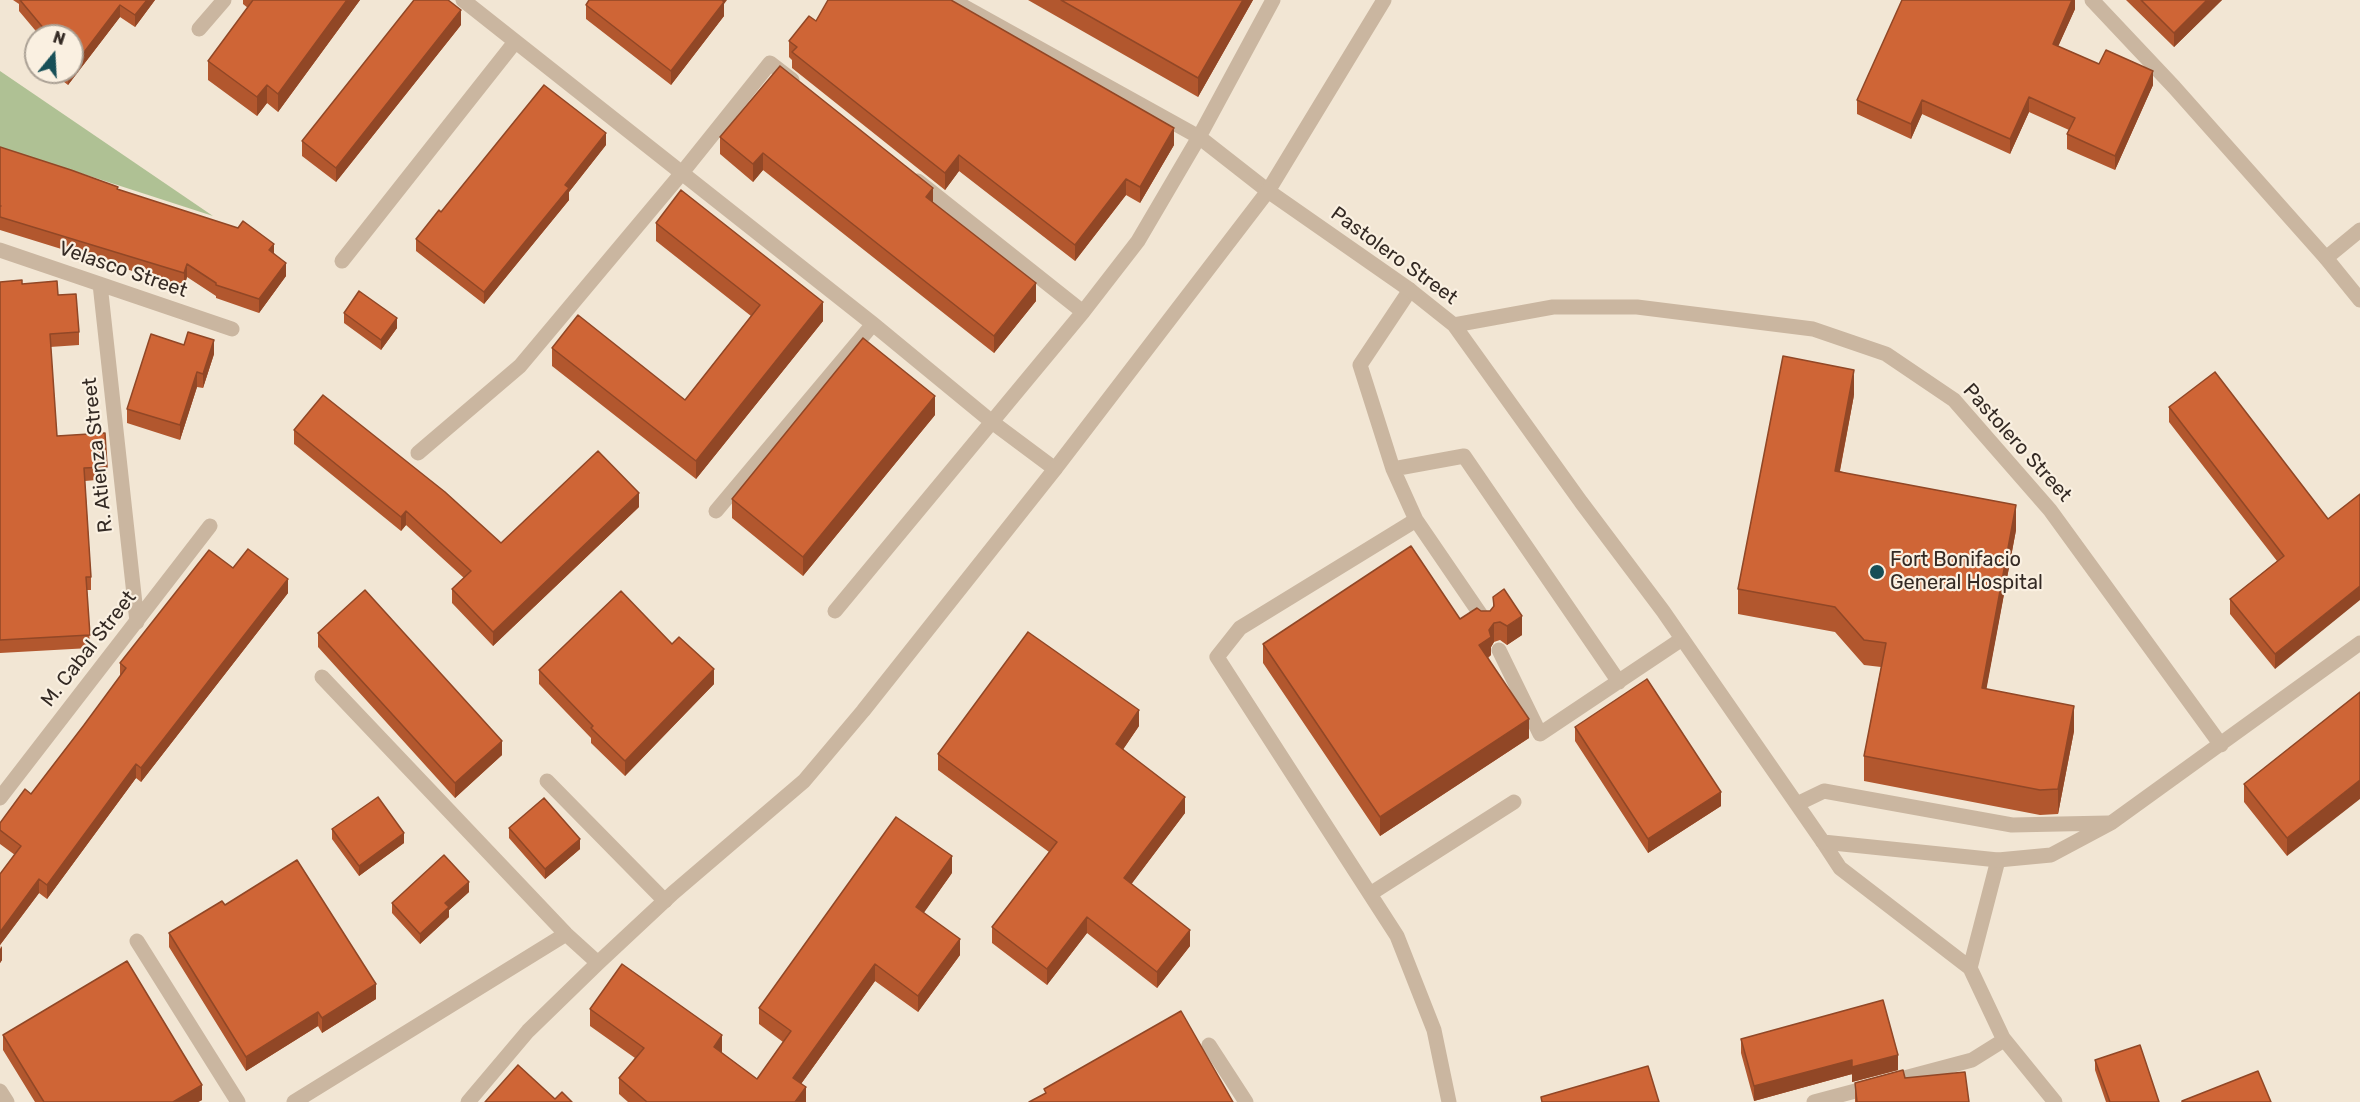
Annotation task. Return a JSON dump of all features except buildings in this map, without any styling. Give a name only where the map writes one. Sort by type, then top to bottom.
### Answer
[{"type":"street","points":[[199,29],[224,0]]},
{"type":"street","points":[[463,0],[1054,469]]},
{"type":"street","name":"Pastolero Street","points":[[952,0],[1198,137],[1268,191],[1410,290],[1454,325],[1553,307],[1637,308],[1813,329],[1886,354],[1954,400],[2050,510],[2221,745]]},
{"type":"street","points":[[835,611],[1083,312],[1138,241],[1274,0]]},
{"type":"street","points":[[468,1102],[528,1031],[665,901],[804,781],[863,711],[1054,469],[1268,191],[1384,0]]},
{"type":"street","points":[[2092,0],[2174,87],[2326,258],[2360,300]]},
{"type":"street","points":[[342,261],[515,42]]},
{"type":"street","points":[[418,453],[520,366],[681,174],[770,63],[807,92]]},
{"type":"street","points":[[908,173],[1083,312]]},
{"type":"street","points":[[2326,258],[2360,231]]},
{"type":"street","name":"Velasco Street","points":[[0,250],[232,329]]},
{"type":"street","name":"R. Atienza Street","points":[[100,284],[137,622]]},
{"type":"street","points":[[1410,290],[1360,365],[1393,469],[1416,520],[1485,621]]},
{"type":"street","points":[[716,511],[873,324]]},
{"type":"street","points":[[1454,325],[1682,639],[1840,868],[1970,968],[2004,1040],[2055,1102]]},
{"type":"street","points":[[1393,469],[1464,456],[1619,682]]},
{"type":"street","points":[[1416,520],[1240,628],[1217,657],[1397,936],[1434,1030],[1449,1102]]},
{"type":"street","name":"M. Cabal Street","points":[[0,798],[210,526]]},
{"type":"street","points":[[1499,650],[1540,734],[1682,639]]},
{"type":"street","points":[[1823,842],[1998,860],[2051,855],[2111,823],[2360,643]]},
{"type":"street","points":[[322,677],[566,934],[598,963]]},
{"type":"street","points":[[547,782],[665,901]]},
{"type":"street","points":[[1797,804],[1824,791],[2012,825],[2111,823]]},
{"type":"street","points":[[1370,894],[1514,802]]},
{"type":"street","points":[[1970,968],[1998,860]]},
{"type":"street","points":[[294,1102],[566,934]]},
{"type":"street","points":[[137,941],[238,1102]]},
{"type":"street","points":[[1822,1101],[1972,1060],[2004,1040]]},
{"type":"street","points":[[1209,1046],[1246,1102]]},
{"type":"street","points":[[0,1091],[7,1102]]},
{"type":"green space","points":[[0,71],[213,216],[0,147]]},
{"type":"place","name":"Fort Bonifacio General Hospital","points":[[1877,572]]}]
